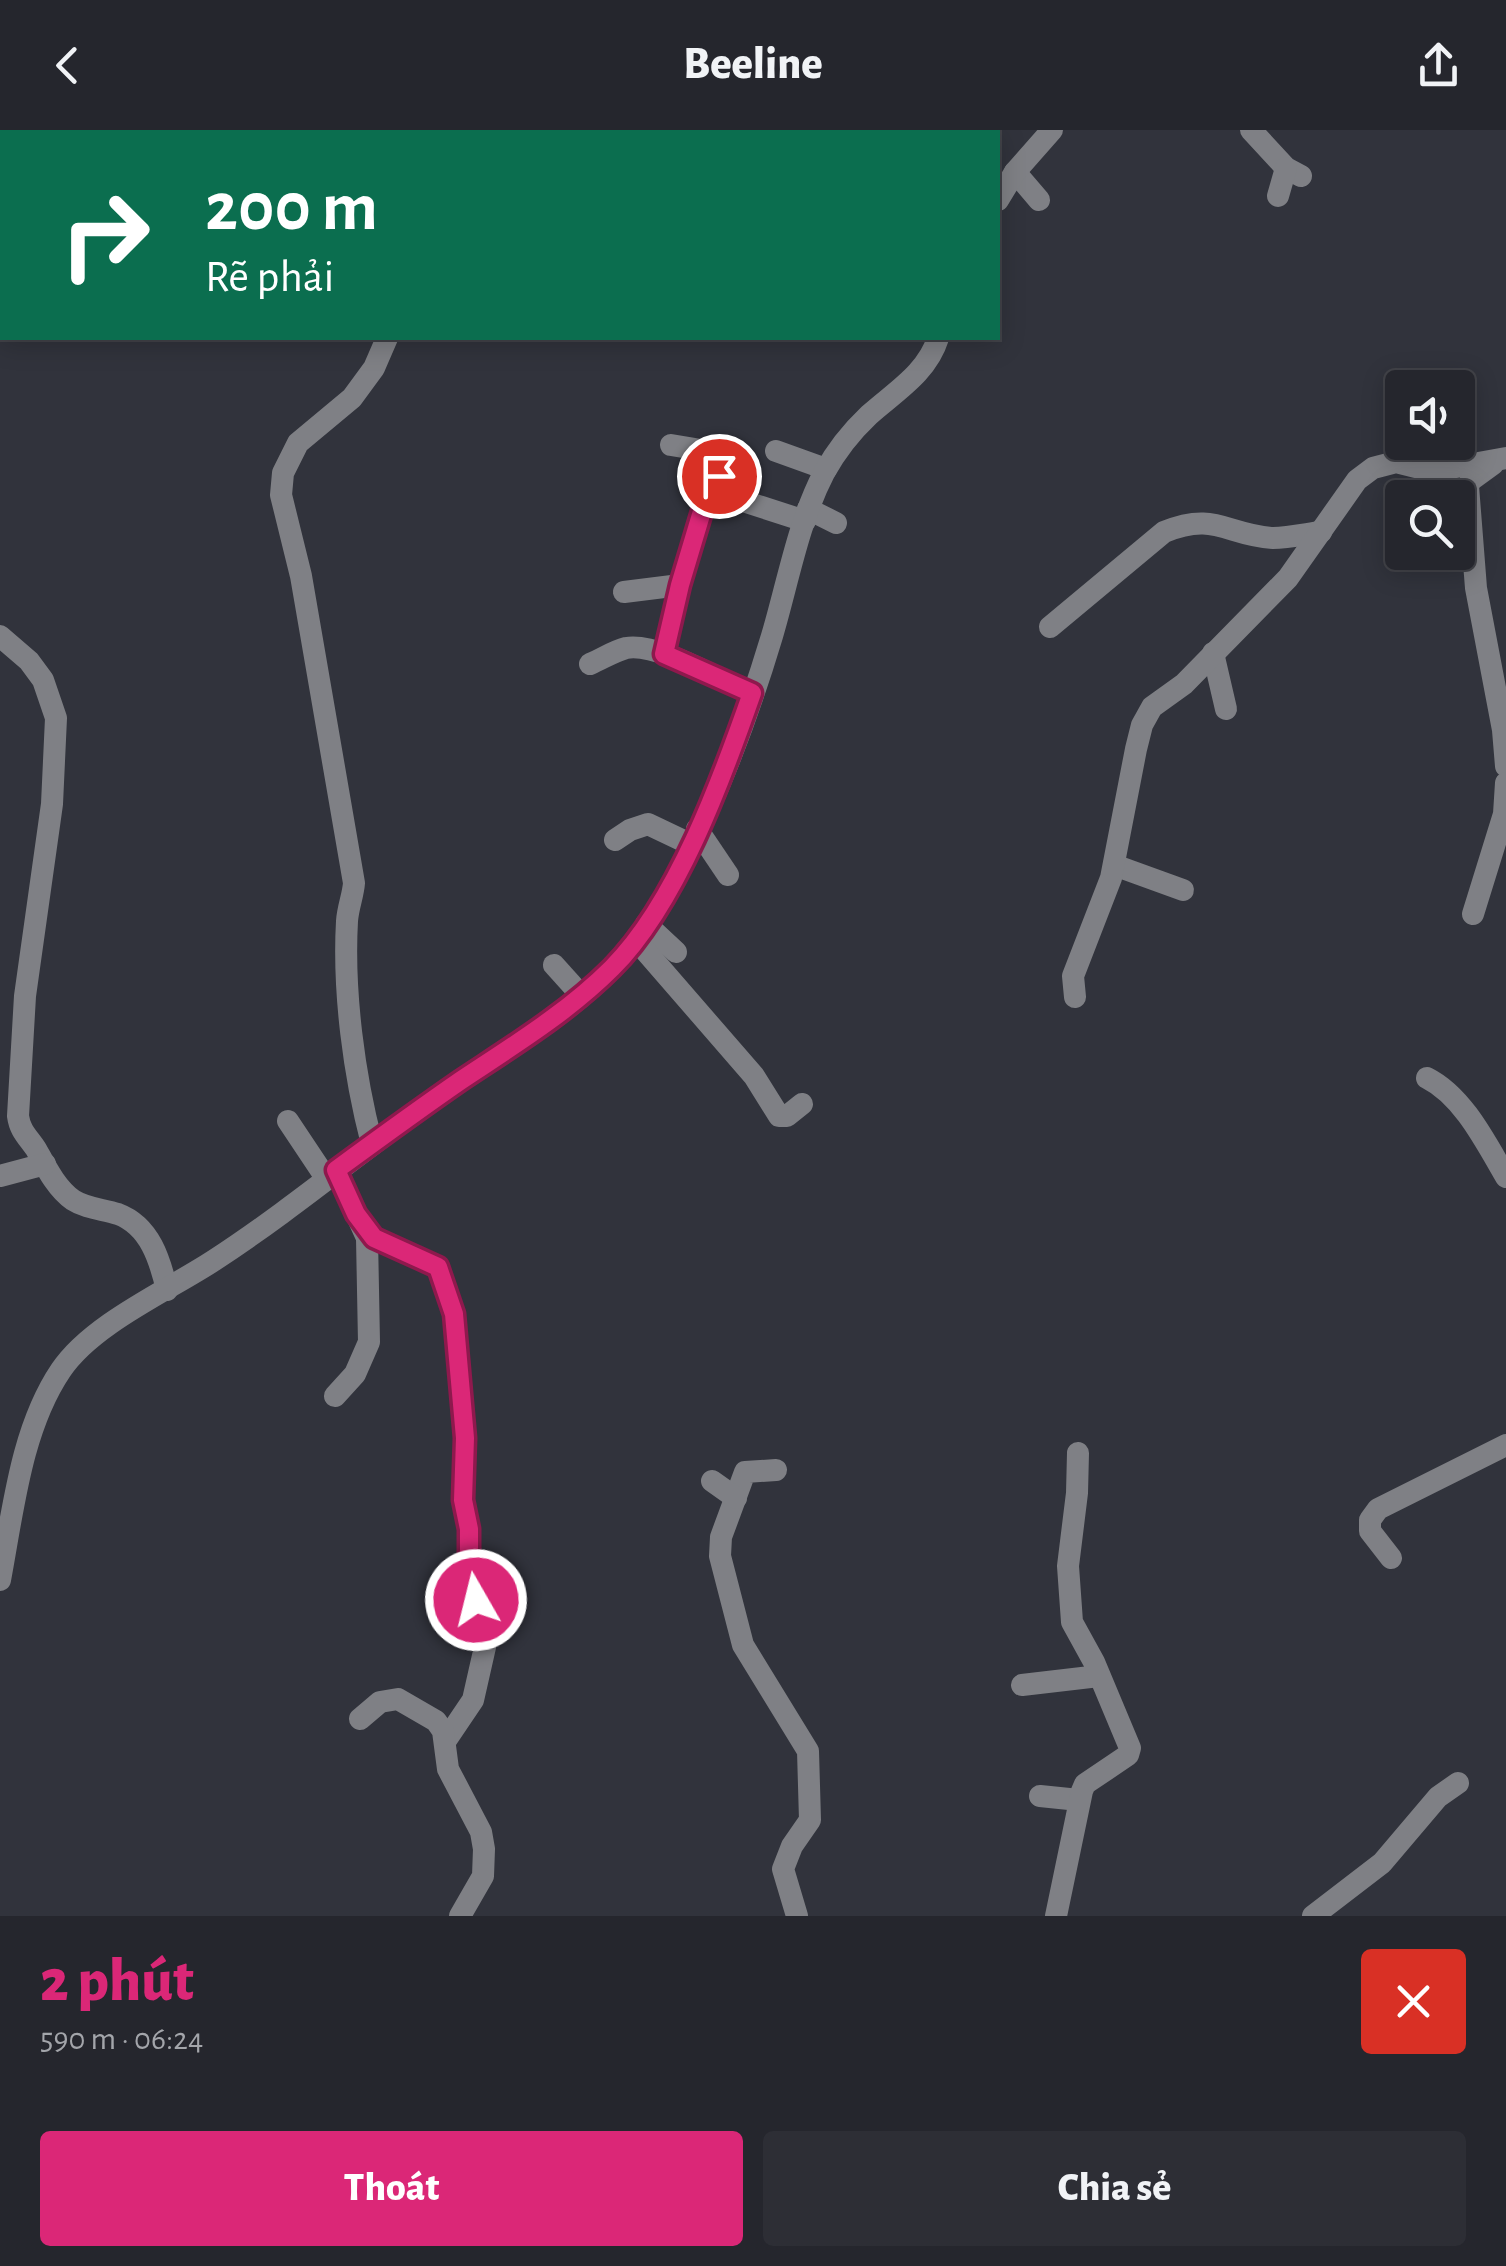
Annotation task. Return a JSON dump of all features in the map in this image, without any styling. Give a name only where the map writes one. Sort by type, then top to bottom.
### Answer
[{"type":"street","points":[[1000,197],[1015,172],[1052,130]]},
{"type":"street","points":[[1251,130],[1294,172],[1278,196]]},
{"type":"street","points":[[1015,172],[1039,200]]},
{"type":"street","points":[[372,1144],[358,1089],[352,1035],[347,918],[354,882],[301,576],[281,495],[283,472],[298,442],[352,398],[374,368],[386,340]]},
{"type":"street","points":[[0,1580],[28,1449],[47,1394],[78,1350],[271,1221],[402,1122],[540,1027],[612,969],[641,932],[694,837],[725,770],[806,515],[826,469],[854,430],[928,362],[937,340]]},
{"type":"street","points":[[671,445],[721,458],[715,492]]},
{"type":"street","points":[[776,451],[826,469]]},
{"type":"street","points":[[1075,996],[1074,976],[1114,864],[1146,716],[1288,578],[1356,480],[1384,462],[1445,469],[1503,459]]},
{"type":"street","points":[[1503,459],[1468,486],[1476,588],[1506,764]]},
{"type":"street","points":[[664,654],[680,585],[710,492],[836,524]]},
{"type":"street","points":[[1050,626],[1164,532],[1181,526],[1198,521],[1215,523],[1275,538],[1321,532]]},
{"type":"street","points":[[624,592],[680,585]]},
{"type":"street","points":[[0,636],[43,680],[56,718],[52,804],[24,996],[20,1129],[70,1198],[129,1219],[143,1232],[158,1257],[167,1290]]},
{"type":"street","points":[[590,664],[628,648],[664,654],[752,693]]},
{"type":"street","points":[[1213,653],[1226,709]]},
{"type":"street","points":[[1473,914],[1504,814],[1506,783]]},
{"type":"street","points":[[616,840],[648,824],[694,837],[728,875]]},
{"type":"street","points":[[1114,864],[1183,890]]},
{"type":"street","points":[[641,932],[676,952]]},
{"type":"street","points":[[641,932],[754,1076],[779,1116],[787,1116],[802,1104]]},
{"type":"street","points":[[554,965],[581,994]]},
{"type":"street","points":[[1427,1078],[1441,1085],[1456,1101],[1506,1177]]},
{"type":"street","points":[[388,1101],[402,1122]]},
{"type":"street","points":[[288,1121],[331,1174],[374,1238],[438,1267],[454,1314],[465,1438],[463,1500],[469,1529],[469,1576],[485,1647],[473,1700],[446,1740]]},
{"type":"street","points":[[0,1176],[45,1164]]},
{"type":"street","points":[[335,1396],[355,1374],[369,1342],[367,1238],[356,1214]]},
{"type":"street","points":[[1392,1558],[1370,1531],[1370,1520],[1378,1509],[1506,1445]]},
{"type":"street","points":[[1056,1916],[1078,1800],[1086,1784],[1122,1761],[1130,1748],[1072,1622],[1068,1593],[1078,1452]]},
{"type":"street","points":[[776,1470],[744,1472],[721,1537],[720,1556],[744,1645],[808,1752],[810,1820],[792,1846],[783,1869],[798,1916]]},
{"type":"street","points":[[712,1481],[736,1498]]},
{"type":"street","points":[[701,1588],[726,1584]]},
{"type":"street","points":[[1022,1685],[1099,1676]]},
{"type":"street","points":[[360,1719],[380,1702],[398,1700],[436,1722],[446,1740],[448,1768],[481,1832],[484,1848],[483,1876],[460,1916]]},
{"type":"street","points":[[1313,1916],[1382,1863],[1438,1798],[1458,1783]]},
{"type":"street","points":[[1040,1796],[1078,1800]]},
{"type":"route","points":[[476,1600],[469,1576],[469,1529],[463,1500],[465,1438],[454,1314],[438,1267],[374,1238],[356,1214],[336,1170],[540,1027],[612,969],[636,940],[680,868],[725,770],[752,693],[664,654],[706,498],[715,492],[719,476]]}]
